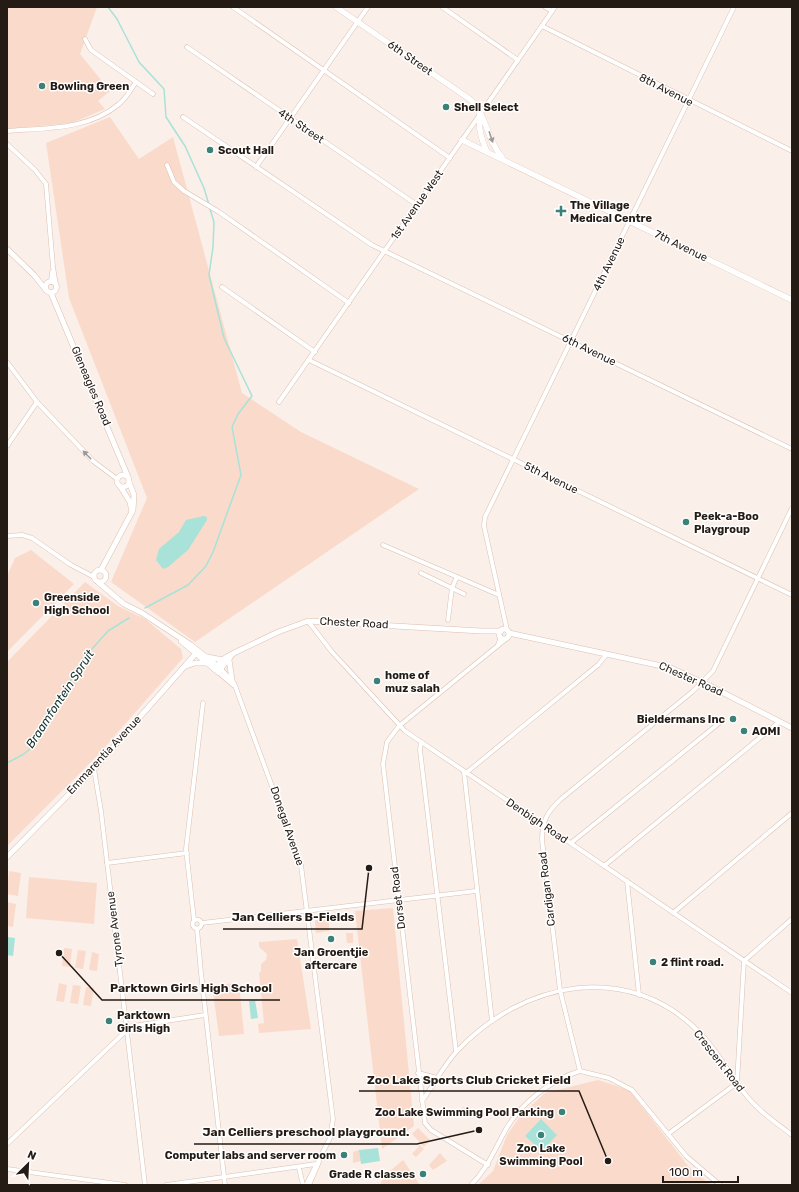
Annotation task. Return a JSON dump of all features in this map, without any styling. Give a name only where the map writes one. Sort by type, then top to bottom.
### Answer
[{"type":"main road","name":"6th Street","points":[[336,7],[471,100],[480,113]]},
{"type":"main road","points":[[480,113],[478,124],[480,135],[487,152]]},
{"type":"main road","name":"7th Avenue","points":[[480,113],[485,120],[496,150],[505,160]]},
{"type":"main road","name":"7th Avenue","points":[[462,140],[792,300]]},
{"type":"street","points":[[233,7],[450,158]]},
{"type":"street","points":[[256,167],[368,7]]},
{"type":"street","points":[[442,7],[518,60]]},
{"type":"street","points":[[546,7],[552,11]]},
{"type":"street","name":"1st Avenue West","points":[[279,402],[555,7]]},
{"type":"street","name":"4th Avenue","points":[[499,596],[484,521],[734,7]]},
{"type":"street","name":"8th Avenue","points":[[542,26],[689,101],[792,151]]},
{"type":"street","points":[[85,39],[91,50],[153,94]]},
{"type":"street","name":"4th Street","points":[[187,47],[417,205]]},
{"type":"street","points":[[7,131],[65,126],[88,122],[119,105],[136,82]]},
{"type":"street","name":"6th Avenue","points":[[183,117],[372,245],[792,448]]},
{"type":"street","points":[[7,144],[43,178],[47,187],[53,267],[52,290]]},
{"type":"street","points":[[167,165],[174,182],[348,303]]},
{"type":"street","points":[[7,249],[52,290]]},
{"type":"street","points":[[52,290],[50,282],[53,267]]},
{"type":"street","points":[[34,275],[50,282]]},
{"type":"street","points":[[50,282],[52,290]]},
{"type":"street","points":[[222,287],[315,352]]},
{"type":"street","name":"Gleneagles Road","points":[[52,290],[128,479],[134,502],[132,513],[101,570]]},
{"type":"street","name":"5th Avenue","points":[[309,360],[792,595]]},
{"type":"street","points":[[7,362],[37,402],[93,461],[119,478]]},
{"type":"street","points":[[7,446],[9,439],[37,402]]},
{"type":"street","points":[[122,464],[119,478],[120,486],[130,502],[132,513]]},
{"type":"street","points":[[119,478],[124,475],[128,479],[126,486],[120,486]]},
{"type":"street","points":[[543,823],[548,812],[561,800],[704,683],[713,671],[759,579],[792,508]]},
{"type":"street","points":[[7,536],[22,535],[32,538],[71,565],[94,577],[124,604],[142,613],[170,631],[204,656],[235,686]]},
{"type":"street","points":[[383,545],[499,596],[504,619],[504,634]]},
{"type":"street","points":[[94,577],[95,572],[101,570],[105,574],[108,590]]},
{"type":"street","points":[[421,573],[464,594]]},
{"type":"street","points":[[448,620],[452,588],[457,577]]},
{"type":"street","points":[[98,582],[102,582],[106,578]]},
{"type":"street","name":"Chester Road","points":[[218,669],[233,653],[278,632],[308,621],[481,631],[504,634],[660,664],[704,683],[792,728]]},
{"type":"street","name":"Denbigh Road","points":[[308,621],[332,652],[399,726],[465,773],[543,823],[792,993]]},
{"type":"street","name":"Dorset Road","points":[[488,1165],[428,1128],[424,1119],[383,764],[387,742],[399,726],[497,647],[504,634]]},
{"type":"street","points":[[197,652],[206,663],[218,669]]},
{"type":"street","name":"Emmarentia Avenue","points":[[7,857],[94,769],[197,652]]},
{"type":"street","points":[[492,1021],[476,891],[465,773],[598,665],[608,654]]},
{"type":"street","points":[[204,656],[226,660],[232,680]]},
{"type":"street","points":[[184,667],[195,663],[206,663]]},
{"type":"street","name":"Donegal Avenue","points":[[218,669],[232,680],[235,686],[301,865],[333,1119],[331,1135],[309,1185]]},
{"type":"street","points":[[197,929],[192,926],[194,920],[187,853],[188,828],[202,703]]},
{"type":"street","points":[[571,843],[722,720]]},
{"type":"street","points":[[604,866],[779,722]]},
{"type":"street","points":[[421,742],[421,757],[456,1051]]},
{"type":"street","name":"Tyrone Avenue","points":[[94,769],[101,811],[146,1185]]},
{"type":"street","points":[[673,913],[792,813]]},
{"type":"street","name":"Cardigan Road","points":[[543,823],[542,840],[560,990],[580,1071]]},
{"type":"street","points":[[107,863],[187,853]]},
{"type":"street","points":[[626,881],[639,995]]},
{"type":"street","points":[[194,920],[200,920],[202,923],[476,891]]},
{"type":"street","points":[[668,1134],[737,1083],[744,961],[792,919]]},
{"type":"street","points":[[197,929],[201,927],[202,923]]},
{"type":"street","points":[[197,929],[205,1015],[225,1185]]},
{"type":"street","name":"Crescent Road","points":[[422,1101],[456,1051],[492,1021],[520,1005],[560,990],[586,987],[608,988],[639,995],[657,1002],[688,1022],[702,1035],[756,1106],[792,1135]]},
{"type":"street","points":[[7,1144],[127,1029],[205,1015]]},
{"type":"street","points":[[471,1185],[488,1165],[507,1127],[522,1108],[541,1092],[580,1071],[609,1078],[632,1090],[648,1107],[668,1134],[694,1164],[720,1185]]},
{"type":"street","points":[[418,1073],[437,1078]]},
{"type":"street","points":[[166,1185],[317,1165]]},
{"type":"street","name":"Donegal Avenue","points":[[304,1185],[317,1165]]},
{"type":"street","name":"Donegal Avenue","points":[[300,1168],[304,1185]]},
{"type":"street","points":[[7,1169],[125,1185]]},
{"type":"shaded area","points":[[7,7],[97,7],[80,54],[110,91],[98,101],[105,109],[72,123],[7,129]]},
{"type":"shaded area","points":[[110,117],[139,159],[173,137],[242,393],[301,432],[419,489],[195,642],[111,582],[147,498],[69,298],[46,143]]},
{"type":"shaded area","name":"Greenside High School","points":[[31,550],[74,584],[7,652],[7,576],[15,558]]},
{"type":"shaded area","points":[[85,582],[118,606],[145,619],[181,649],[183,658],[97,756],[7,846],[7,662]]},
{"type":"shaded area","points":[[9,871],[21,873],[18,896],[7,894]]},
{"type":"shaded area","points":[[29,877],[97,883],[94,924],[26,918]]},
{"type":"shaded area","points":[[7,902],[16,904],[13,927],[7,926]]},
{"type":"shaded area","points":[[393,908],[414,1126],[382,1149],[355,911]]},
{"type":"shaded area","points":[[340,913],[341,922],[331,922],[331,914]]},
{"type":"shaded area","points":[[329,914],[329,931],[316,933],[315,921],[321,915]]},
{"type":"shaded area","points":[[346,933],[353,933],[353,943],[347,943]]},
{"type":"shaded area","points":[[297,939],[311,1029],[259,1033],[258,1024],[264,1023],[259,973],[261,972],[261,964],[266,960],[267,954],[259,947],[259,942]]},
{"type":"shaded area","points":[[64,948],[72,949],[70,967],[62,966]]},
{"type":"shaded area","points":[[78,950],[86,951],[83,969],[75,968]]},
{"type":"shaded area","points":[[92,952],[99,954],[97,971],[89,970]]},
{"type":"shaded area","points":[[59,983],[67,985],[64,1002],[56,1001]]},
{"type":"shaded area","points":[[239,983],[244,1034],[219,1036],[212,985]]},
{"type":"shaded area","points":[[73,985],[81,986],[78,1004],[70,1003]]},
{"type":"shaded area","points":[[86,987],[94,988],[91,1006],[83,1005]]},
{"type":"shaded area","points":[[598,1080],[629,1090],[689,1167],[711,1185],[478,1185],[493,1171],[507,1135],[521,1115],[545,1093]]},
{"type":"shaded area","points":[[462,1107],[468,1109],[468,1112],[478,1113],[478,1117],[461,1115]]},
{"type":"shaded area","points":[[418,1128],[430,1140],[424,1147],[412,1134]]},
{"type":"shaded area","points":[[420,1145],[424,1149],[416,1157],[412,1154]]},
{"type":"shaded area","points":[[359,1150],[361,1161],[353,1163],[353,1152]]},
{"type":"shaded area","points":[[440,1153],[447,1161],[433,1170],[429,1165]]},
{"type":"shaded area","points":[[403,1160],[420,1185],[380,1185],[384,1176]]},
{"type":"water","points":[[204,516],[207,517],[207,520],[188,550],[168,567],[163,569],[156,560],[159,549],[179,532],[186,520]]},
{"type":"water","points":[[7,937],[15,938],[13,956],[7,955]]},
{"type":"water","points":[[255,1000],[258,1018],[251,1019],[249,1001]]},
{"type":"water","name":"Zoo Lake Swimming Pool","points":[[541,1119],[557,1135],[542,1151],[525,1136]]},
{"type":"water","points":[[378,1148],[380,1161],[361,1164],[359,1150]]},
{"type":"waterway","name":"Braamfontein Spruit","points":[[108,7],[117,19],[139,62],[164,89],[166,117],[185,146],[204,188],[209,205]]},
{"type":"waterway","name":"Braamfontein Spruit","points":[[145,608],[188,585],[206,566],[213,552],[241,475],[232,427],[238,414],[252,396],[224,338],[209,275],[213,247],[214,222],[210,209]]},
{"type":"waterway","name":"Braamfontein Spruit","points":[[7,763],[24,754],[32,747],[83,659],[108,631],[129,618]]},
{"type":"place","name":"Bowling Green","points":[[42,86]]},
{"type":"place","name":"Shell Select","points":[[446,107]]},
{"type":"place","name":"Scout Hall","points":[[210,150]]},
{"type":"place","name":"The Village Medical Centre","points":[[561,211]]},
{"type":"place","name":"Peek-a-Boo Playgroup","points":[[686,522]]},
{"type":"place","name":"Greenside High School","points":[[36,603]]},
{"type":"place","name":"home of muz salah","points":[[377,681]]},
{"type":"place","name":"Bieldermans Inc","points":[[733,719]]},
{"type":"place","name":"AOMI","points":[[744,731]]},
{"type":"place","name":"Jan Celliers B-Fields","points":[[369,868]]},
{"type":"place","name":"Jan Groentjie aftercare","points":[[331,939]]},
{"type":"place","name":"Parktown Girls High School","points":[[59,953]]},
{"type":"place","name":"2 flint road.","points":[[653,962]]},
{"type":"place","name":"Parktown Girls High","points":[[109,1021]]},
{"type":"place","name":"Zoo Lake Swimming Pool Parking","points":[[562,1112]]},
{"type":"place","name":"Jan Celliers preschool playground.","points":[[479,1130]]},
{"type":"place","name":"Zoo Lake Swimming Pool","points":[[541,1135]]},
{"type":"place","name":"Computer labs and server room","points":[[344,1155]]},
{"type":"place","name":"Zoo Lake Sports Club Cricket Field","points":[[608,1161]]},
{"type":"place","name":"Grade R classes","points":[[423,1174]]}]
